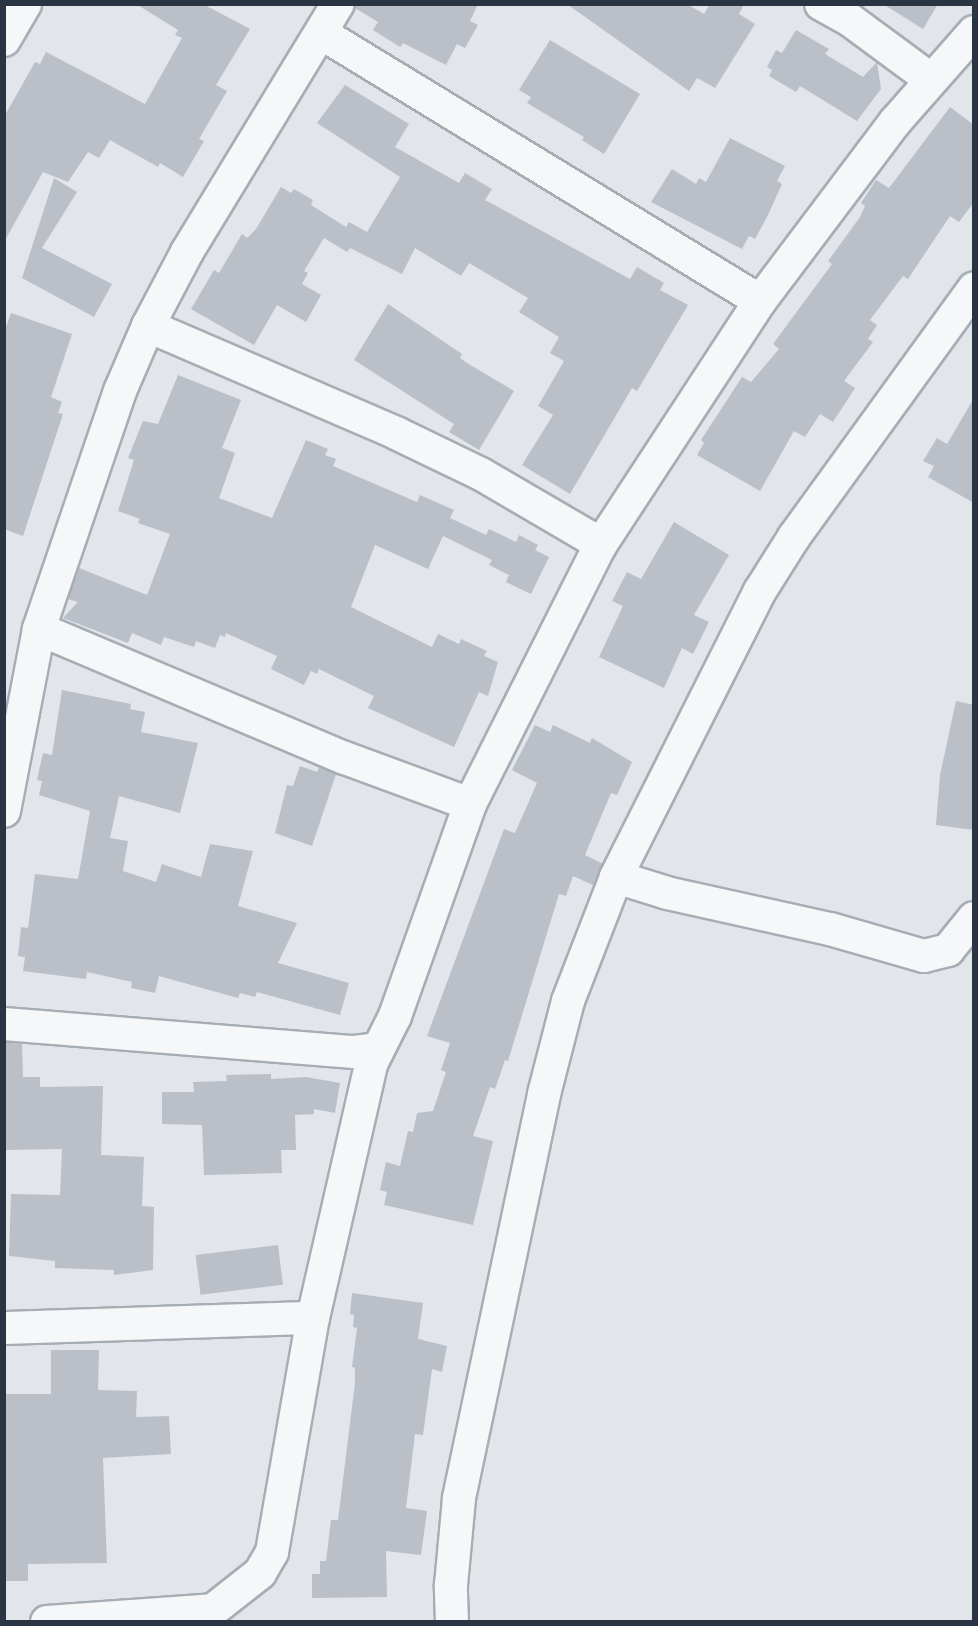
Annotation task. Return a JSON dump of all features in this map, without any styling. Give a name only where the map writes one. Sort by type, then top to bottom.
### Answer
[{"type":"street","points":[[4,40],[24,4]]},
{"type":"street","points":[[4,811],[39,629],[116,402],[148,326],[187,252],[338,4]]},
{"type":"street","points":[[820,4],[850,20],[930,78]]},
{"type":"street","points":[[47,1622],[216,1616],[260,1573],[272,1552],[313,1318],[371,1064],[395,1016],[470,804],[602,544],[760,302],[930,78],[974,32]]},
{"type":"street","points":[[321,33],[760,302]]},
{"type":"street","points":[[452,1622],[451,1585],[459,1498],[544,1094],[568,1001],[616,877],[727,650],[765,582],[794,537],[974,288]]},
{"type":"street","points":[[148,326],[407,438],[481,474],[602,544]]},
{"type":"street","points":[[39,629],[345,758],[470,804]]},
{"type":"street","points":[[616,877],[667,893],[830,929],[924,956],[948,950],[974,918]]},
{"type":"street","points":[[4,1024],[354,1052],[378,1049]]},
{"type":"street","points":[[4,1328],[313,1318]]},
{"type":"building","points":[[136,4],[203,4],[250,29],[216,85],[227,91],[199,139],[204,141],[183,177],[160,163],[158,167],[110,140],[99,158],[88,152],[68,182],[43,172],[4,242],[4,117],[35,62],[40,64],[46,52],[145,104],[182,38],[175,35],[178,30]]},
{"type":"building","points":[[356,4],[478,4],[470,21],[478,25],[465,48],[457,44],[446,65],[403,43],[400,47],[373,30],[378,22],[355,8]]},
{"type":"building","points":[[567,4],[687,4],[704,14],[710,4],[744,4],[739,14],[755,24],[715,88],[697,78],[689,91]]},
{"type":"building","points":[[883,4],[938,4],[923,29]]},
{"type":"building","points":[[796,30],[829,49],[825,54],[863,77],[877,62],[881,89],[857,121],[800,86],[796,92],[769,76],[772,70],[767,67],[776,50],[782,53]]},
{"type":"building","points":[[550,40],[640,94],[604,154],[582,140],[584,137],[527,103],[531,97],[519,90]]},
{"type":"building","points":[[345,85],[409,124],[395,147],[459,183],[465,173],[492,189],[485,200],[630,279],[637,267],[664,283],[660,290],[688,305],[637,391],[632,388],[570,494],[522,465],[553,415],[538,406],[564,361],[550,353],[559,337],[519,312],[528,298],[469,263],[461,276],[415,248],[402,274],[350,248],[347,252],[324,238],[304,271],[308,273],[302,284],[321,295],[306,322],[277,305],[254,345],[191,309],[214,270],[219,273],[242,234],[247,238],[256,229],[281,187],[291,193],[294,189],[313,200],[311,205],[346,227],[349,222],[367,232],[400,177],[317,123]]},
{"type":"building","points":[[950,107],[974,125],[974,202],[959,222],[950,216],[908,279],[903,276],[870,320],[877,325],[868,339],[873,342],[844,381],[855,388],[833,422],[820,414],[805,437],[794,431],[760,491],[697,455],[704,443],[701,440],[742,377],[751,382],[779,349],[773,344],[832,264],[828,261],[860,217],[865,206],[861,203],[876,180],[889,188]]},
{"type":"building","points":[[730,138],[785,166],[777,181],[782,184],[768,215],[755,239],[749,236],[742,249],[651,202],[672,169],[696,184],[699,178],[706,182]]},
{"type":"building","points":[[54,178],[77,192],[42,248],[112,284],[94,317],[22,278]]},
{"type":"building","points":[[388,304],[462,354],[460,358],[467,363],[514,391],[479,450],[449,432],[454,424],[354,360]]},
{"type":"building","points":[[11,313],[72,334],[51,397],[62,402],[58,413],[63,414],[23,536],[4,529],[4,332]]},
{"type":"building","points":[[178,375],[241,400],[222,448],[235,453],[219,498],[272,518],[306,440],[328,449],[325,455],[336,459],[333,466],[417,502],[420,495],[454,510],[450,518],[486,535],[489,529],[516,542],[519,535],[538,545],[535,550],[549,557],[531,594],[506,582],[509,575],[489,565],[492,560],[443,536],[428,569],[375,545],[351,607],[432,647],[438,634],[459,644],[461,639],[487,651],[484,656],[498,662],[488,696],[479,692],[454,747],[368,708],[374,696],[319,669],[317,674],[311,671],[304,685],[271,669],[277,656],[226,633],[225,637],[220,635],[215,648],[196,641],[194,647],[164,637],[161,645],[132,633],[128,643],[63,618],[78,602],[68,599],[79,568],[147,595],[170,534],[138,523],[140,519],[118,511],[134,460],[128,458],[143,421],[158,424]]},
{"type":"building","points":[[974,398],[974,503],[928,477],[934,466],[923,461],[937,438],[947,444]]},
{"type":"building","points":[[674,522],[729,555],[694,615],[709,622],[693,654],[682,648],[664,688],[599,657],[623,606],[612,601],[627,572],[641,579]]},
{"type":"building","points":[[62,690],[131,704],[130,709],[145,712],[141,732],[198,743],[180,813],[119,796],[110,838],[128,841],[123,871],[156,882],[162,864],[201,877],[210,844],[253,851],[238,906],[297,923],[278,963],[349,983],[340,1015],[257,992],[255,997],[240,993],[238,998],[159,976],[155,993],[131,988],[132,982],[87,972],[86,979],[23,971],[25,957],[18,956],[21,927],[28,928],[35,874],[78,879],[90,811],[39,795],[42,781],[37,780],[43,753],[52,755]]},
{"type":"building","points":[[956,701],[974,705],[974,830],[936,825],[940,775]]},
{"type":"building","points":[[535,725],[550,732],[553,725],[590,743],[592,738],[632,762],[617,795],[611,793],[585,855],[603,864],[593,885],[573,876],[566,896],[559,894],[508,1061],[505,1060],[495,1089],[490,1087],[473,1136],[493,1141],[473,1225],[384,1205],[387,1192],[380,1190],[386,1162],[400,1166],[408,1131],[413,1132],[417,1113],[433,1111],[446,1072],[441,1070],[450,1043],[427,1036],[504,829],[515,833],[537,783],[512,770]]},
{"type":"building","points":[[300,766],[317,772],[319,767],[336,774],[312,846],[275,833],[287,785],[293,786]]},
{"type":"building","points":[[4,1042],[22,1044],[23,1077],[40,1077],[40,1087],[103,1086],[101,1155],[144,1157],[142,1206],[154,1207],[153,1270],[114,1275],[114,1270],[55,1268],[55,1261],[9,1256],[11,1194],[60,1195],[62,1149],[4,1150]]},
{"type":"building","points":[[271,1074],[271,1079],[306,1077],[340,1083],[335,1113],[314,1109],[314,1114],[295,1115],[296,1150],[281,1150],[282,1173],[204,1175],[202,1125],[162,1124],[162,1092],[194,1092],[193,1082],[227,1081],[226,1075]]},
{"type":"building","points":[[278,1245],[283,1285],[200,1295],[196,1255]]},
{"type":"building","points":[[352,1293],[423,1303],[418,1339],[447,1346],[442,1372],[432,1369],[423,1435],[415,1434],[406,1508],[427,1511],[421,1555],[386,1551],[387,1597],[312,1598],[312,1574],[320,1574],[320,1561],[326,1561],[331,1520],[338,1520],[355,1383],[355,1368],[352,1367],[357,1328],[353,1327],[354,1315],[350,1314]]},
{"type":"building","points":[[51,1350],[99,1350],[98,1390],[137,1391],[136,1417],[169,1416],[171,1454],[103,1458],[107,1563],[28,1564],[28,1581],[4,1581],[4,1394],[51,1394]]}]
